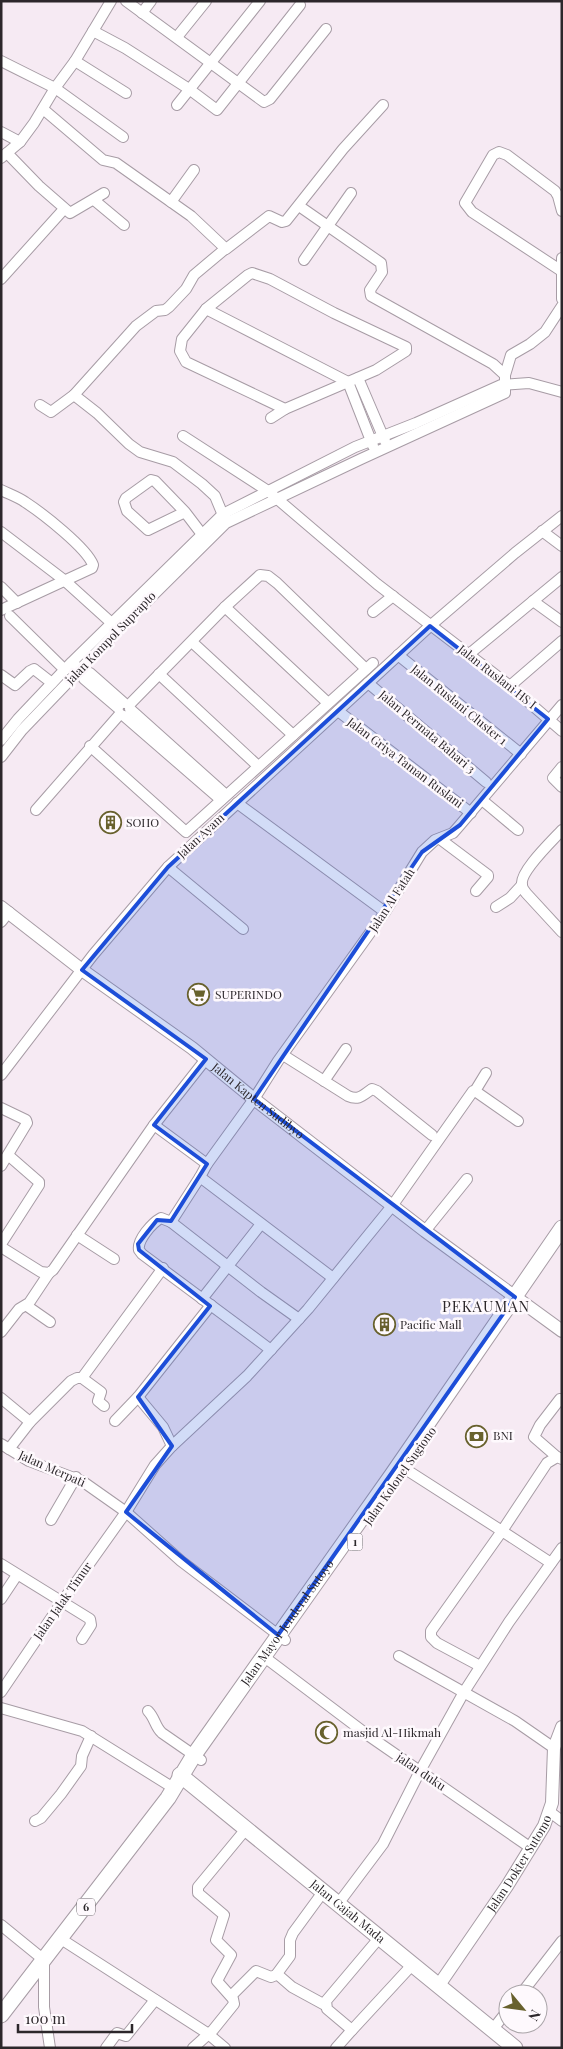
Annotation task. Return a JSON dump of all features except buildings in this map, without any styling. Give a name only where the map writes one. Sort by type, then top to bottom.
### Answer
[{"type":"highway","name":"1","points":[[518,1300],[562,1228]]},
{"type":"highway","name":"1","points":[[518,1300],[562,1245]]},
{"type":"highway","name":"Jalan Mayor Jenderal Sutoyo","points":[[179,1783],[402,1468],[518,1300]]},
{"type":"highway","name":"Jalan Gajah Mada","points":[[179,1783],[246,1829],[516,2048]]},
{"type":"highway","name":"6","points":[[1,2014],[61,1939],[179,1783]]},
{"type":"main road","name":"Jalan Kapten Sudibyo","points":[[4,913],[206,1060],[392,1206],[518,1300]]},
{"type":"main road","points":[[518,1300],[562,1331]]},
{"type":"main road","name":"Jalan Dokter Sutomo","points":[[439,1985],[531,1848],[550,1812],[554,1748],[562,1727]]},
{"type":"street","points":[[104,193],[70,214],[4,156],[20,142],[43,109],[55,88],[75,61],[111,1]]},
{"type":"street","points":[[126,1],[263,101],[268,101],[326,28]]},
{"type":"street","points":[[142,12],[151,1]]},
{"type":"street","points":[[177,37],[206,1]]},
{"type":"street","points":[[177,104],[260,1]]},
{"type":"street","points":[[93,31],[189,89],[216,110],[300,5]]},
{"type":"street","points":[[1,61],[55,88],[123,137]]},
{"type":"street","points":[[75,61],[126,93]]},
{"type":"street","points":[[40,406],[51,412],[74,395],[136,326],[156,312],[169,307],[186,288],[194,275],[267,217],[272,216],[284,222],[383,105]]},
{"type":"street","points":[[43,109],[103,160],[116,162],[197,221],[225,249]]},
{"type":"street","points":[[1,132],[20,142]]},
{"type":"street","points":[[560,270],[472,212],[465,203],[494,155],[499,152],[507,155],[555,191],[562,211]]},
{"type":"street","points":[[171,202],[194,170]]},
{"type":"street","points":[[304,260],[351,193]]},
{"type":"street","points":[[94,200],[124,225]]},
{"type":"street","points":[[299,206],[381,263],[382,272],[370,290],[371,296],[458,346],[488,360],[505,384]]},
{"type":"street","points":[[1,279],[64,209]]},
{"type":"street","points":[[562,258],[560,270],[562,299]]},
{"type":"street","points":[[271,418],[285,409],[358,378],[404,353],[407,349],[406,346],[258,274],[248,275],[206,309],[182,339],[180,351],[182,358],[190,365],[285,409]]},
{"type":"street","points":[[505,384],[511,355],[530,344],[545,332],[562,306]]},
{"type":"street","points":[[206,309],[348,382],[375,452]]},
{"type":"street","points":[[327,371],[327,391]]},
{"type":"street","points":[[358,378],[387,447]]},
{"type":"street","points":[[224,519],[268,491],[371,440],[505,384],[529,383],[562,392]]},
{"type":"street","points":[[224,519],[278,500],[387,447],[505,384]]},
{"type":"street","points":[[74,395],[97,413],[128,444],[140,452],[173,462],[202,484],[215,496],[224,519]]},
{"type":"street","name":"Jalan Ruslani HS I","points":[[183,436],[268,491],[393,596],[510,686],[562,731]]},
{"type":"street","points":[[185,512],[148,530],[127,511],[124,502],[126,498],[153,480],[185,512],[201,534]]},
{"type":"street","points":[[1,490],[24,501],[91,561],[92,568],[15,599],[6,613],[68,666],[90,673],[103,690],[223,798]]},
{"type":"street","name":"Jalan Ayam","points":[[1,1075],[82,970],[168,867],[237,803],[340,714],[368,683],[430,626],[562,516]]},
{"type":"street","name":"jalan Kompol Suprapto","points":[[1,757],[22,730],[82,671],[115,626],[201,534],[224,519]]},
{"type":"street","name":"jalan Kompol Suprapto","points":[[1,740],[68,666],[115,626],[224,519]]},
{"type":"street","points":[[542,531],[562,546]]},
{"type":"street","points":[[1,532],[64,580],[115,626]]},
{"type":"street","points":[[36,810],[90,746],[124,709],[225,607],[260,575],[268,576],[370,666],[186,832],[90,746]]},
{"type":"street","points":[[468,655],[562,577]]},
{"type":"street","points":[[1,587],[15,599]]},
{"type":"street","points":[[372,612],[393,596]]},
{"type":"street","points":[[533,601],[562,622]]},
{"type":"street","points":[[225,607],[328,703]]},
{"type":"street","points":[[510,686],[562,641]]},
{"type":"street","points":[[192,642],[294,735]]},
{"type":"street","name":"Jalan Ruslani Cluster 1","points":[[398,655],[521,754]]},
{"type":"street","points":[[1,675],[15,685],[34,669],[52,683]]},
{"type":"street","points":[[159,674],[258,766]]},
{"type":"street","name":"Jalan Permata Bahari 3","points":[[368,683],[486,782]]},
{"type":"street","name":"Jalan Al Fatah","points":[[171,1222],[207,1164],[385,912],[422,852],[430,843],[453,833],[469,811],[482,800],[548,719],[562,705]]},
{"type":"street","name":"Jalan Griya Taman Ruslani","points":[[340,714],[469,811]]},
{"type":"street","points":[[562,767],[553,778],[562,787]]},
{"type":"street","points":[[482,800],[518,830]]},
{"type":"street","points":[[237,803],[385,912]]},
{"type":"street","points":[[562,830],[528,868],[522,879],[522,885],[526,893],[562,932]]},
{"type":"street","points":[[440,839],[488,875],[476,892]]},
{"type":"street","points":[[168,867],[243,929]]},
{"type":"street","points":[[496,907],[510,898],[522,885]]},
{"type":"street","points":[[324,1081],[346,1049]]},
{"type":"street","points":[[283,1055],[354,1099],[360,1098],[372,1089],[377,1091],[432,1135]]},
{"type":"street","points":[[1,1332],[19,1309],[27,1306],[154,1125],[206,1060]]},
{"type":"street","name":"Jalan Jalak Timur","points":[[1,1692],[126,1512],[156,1465],[172,1446],[247,1376],[299,1319],[392,1206],[486,1073]]},
{"type":"street","points":[[475,1091],[518,1121]]},
{"type":"street","points":[[1,1108],[22,1118],[27,1123],[1,1166]]},
{"type":"street","points":[[154,1125],[207,1164]]},
{"type":"street","points":[[8,1155],[39,1182],[39,1185],[1,1246],[41,1272],[49,1273]]},
{"type":"street","points":[[200,1177],[333,1278]]},
{"type":"street","points":[[425,1231],[467,1179]]},
{"type":"street","points":[[271,1350],[142,1254],[138,1246],[157,1220],[163,1218],[171,1222],[299,1319]]},
{"type":"street","points":[[116,1421],[138,1396],[207,1302],[228,1266],[261,1224]]},
{"type":"street","points":[[77,1234],[114,1259]]},
{"type":"street","points":[[82,1378],[163,1268]]},
{"type":"street","points":[[27,1306],[50,1322]]},
{"type":"street","points":[[5,1446],[72,1380],[82,1378],[100,1392],[98,1401],[104,1406]]},
{"type":"street","points":[[138,1396],[163,1427],[172,1446]]},
{"type":"street","points":[[1,1398],[30,1422]]},
{"type":"street","points":[[480,1666],[437,1643],[431,1637],[431,1634],[547,1463],[559,1458],[534,1437],[540,1425],[560,1399]]},
{"type":"street","name":"Jalan Merpati","points":[[5,1446],[41,1467],[76,1477],[126,1512],[181,1560],[282,1638]]},
{"type":"street","points":[[402,1468],[551,1563]]},
{"type":"street","points":[[52,1520],[76,1477]]},
{"type":"street","points":[[338,1904],[383,1844],[420,1771],[480,1666],[562,1548]]},
{"type":"street","points":[[1,1564],[91,1621],[82,1639]]},
{"type":"street","points":[[1,1599],[17,1575]]},
{"type":"street","points":[[399,1656],[514,1721],[554,1748]]},
{"type":"street","name":"jalan duku","points":[[267,1659],[369,1736],[531,1848]]},
{"type":"street","points":[[1,1708],[75,1728],[179,1783]]},
{"type":"street","points":[[148,1711],[155,1720],[158,1730],[197,1758]]},
{"type":"street","points":[[36,1821],[41,1818],[61,1794],[81,1766],[82,1756],[91,1736]]},
{"type":"street","points":[[550,1812],[562,1821]]},
{"type":"street","points":[[193,2048],[232,2009],[234,2004],[231,1996],[217,1981],[231,1955],[216,1940],[224,1916],[200,1895],[198,1886],[246,1829]]},
{"type":"street","points":[[231,1996],[256,1971],[271,1977],[277,1974],[290,1956],[290,1940],[293,1933],[323,1892]]},
{"type":"street","points":[[1,1925],[44,1960],[44,2008],[50,2048]]},
{"type":"street","points":[[325,2005],[329,1997],[380,1937]]},
{"type":"street","points":[[61,1939],[207,2034],[225,2048]]},
{"type":"street","points":[[529,1984],[562,1941]]},
{"type":"street","points":[[336,2048],[413,1964]]},
{"type":"street","points":[[277,1974],[292,1987],[325,2005],[352,2030]]},
{"type":"street","points":[[106,2048],[117,2033],[126,2036],[155,2000]]},
{"type":"street","points":[[492,2029],[498,2022]]},
{"type":"highlighted area","points":[[430,626],[548,719],[460,825],[422,852],[254,1099],[515,1297],[278,1635],[126,1512],[172,1446],[138,1397],[210,1306],[139,1250],[138,1244],[157,1220],[171,1221],[207,1164],[154,1125],[206,1059],[82,970],[168,867]]},
{"type":"place","name":"SOHO","points":[[110,823]]},
{"type":"place","name":"SUPERINDO","points":[[199,995]]},
{"type":"place","name":"Pacific Mall","points":[[384,1325]]},
{"type":"place","name":"BNI","points":[[477,1436]]},
{"type":"place","name":"masjid Al-Hikmah","points":[[327,1733]]},
{"type":"district","name":"PEKAUMAN","points":[[486,1307]]}]
